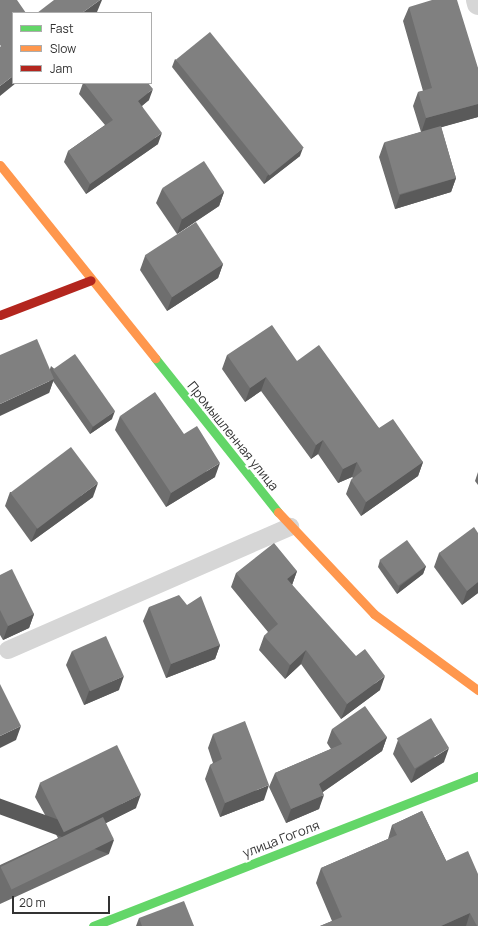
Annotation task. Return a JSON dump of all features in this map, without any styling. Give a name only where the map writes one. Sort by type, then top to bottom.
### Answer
[{"type":"street","points":[[477,0],[478,4]]},
{"type":"street","name":"Промышленная улица","points":[[0,165],[290,527],[374,614],[478,690]]},
{"type":"street","points":[[0,314],[91,280]]},
{"type":"street","name":"улица Гоголя","points":[[93,926],[115,922],[478,776]]},
{"type":"lane","points":[[8,650],[290,527]]},
{"type":"building","points":[[0,0],[17,0],[25,12],[12,12],[12,77],[0,86]]},
{"type":"building","points":[[54,0],[100,0],[83,12],[38,12]]},
{"type":"building","points":[[432,0],[457,0],[478,68],[478,104],[426,118],[418,92],[432,88],[409,7]]},
{"type":"building","points":[[210,32],[304,148],[270,175],[176,60]]},
{"type":"building","points":[[85,84],[149,84],[153,89],[138,101],[162,133],[90,184],[68,151],[113,120]]},
{"type":"building","points":[[441,126],[456,178],[399,194],[384,142]]},
{"type":"building","points":[[204,161],[224,192],[182,219],[162,188]]},
{"type":"building","points":[[196,222],[223,264],[172,297],[145,255]]},
{"type":"building","points":[[272,325],[297,361],[319,345],[379,428],[393,419],[423,462],[366,502],[351,480],[362,471],[357,462],[343,469],[323,440],[316,445],[266,377],[250,388],[227,355]]},
{"type":"building","points":[[37,339],[54,379],[0,404],[0,355]]},
{"type":"building","points":[[75,354],[115,411],[93,427],[53,369]]},
{"type":"building","points":[[155,392],[184,434],[197,426],[220,463],[171,493],[120,416]]},
{"type":"building","points":[[71,447],[98,483],[37,529],[10,493]]},
{"type":"building","points":[[474,527],[478,533],[478,582],[467,591],[439,553]]},
{"type":"building","points":[[407,540],[426,566],[398,586],[379,560]]},
{"type":"building","points":[[274,543],[297,571],[287,579],[356,656],[365,649],[385,676],[347,704],[306,650],[290,665],[264,636],[278,624],[236,573]]},
{"type":"building","points":[[12,569],[34,614],[8,626],[0,610],[0,575]]},
{"type":"building","points":[[179,595],[187,605],[201,596],[220,645],[171,664],[149,607]]},
{"type":"building","points":[[106,636],[124,676],[90,691],[72,651]]},
{"type":"building","points":[[0,684],[21,726],[0,736]]},
{"type":"building","points":[[365,706],[387,737],[319,784],[324,795],[291,809],[275,773],[342,744],[332,729]]},
{"type":"building","points":[[431,718],[449,748],[415,769],[397,739]]},
{"type":"building","points":[[245,721],[269,785],[225,803],[210,765],[222,759],[213,734]]},
{"type":"building","points":[[117,745],[141,794],[64,832],[40,783]]},
{"type":"building","points":[[422,811],[446,861],[468,851],[478,874],[478,926],[470,913],[441,926],[320,926],[342,917],[321,868],[397,835],[392,825]]},
{"type":"building","points":[[103,817],[114,839],[11,889],[1,867]]},
{"type":"building","points":[[184,901],[194,926],[142,926],[139,918]]},
{"type":"traffic: fast","points":[[155,358],[278,512]]},
{"type":"traffic: fast","points":[[93,926],[478,776]]},
{"type":"traffic: slow","points":[[0,165],[155,358]]},
{"type":"traffic: slow","points":[[278,512],[374,614],[478,690]]},
{"type":"traffic: jam","points":[[0,315],[91,280]]}]
